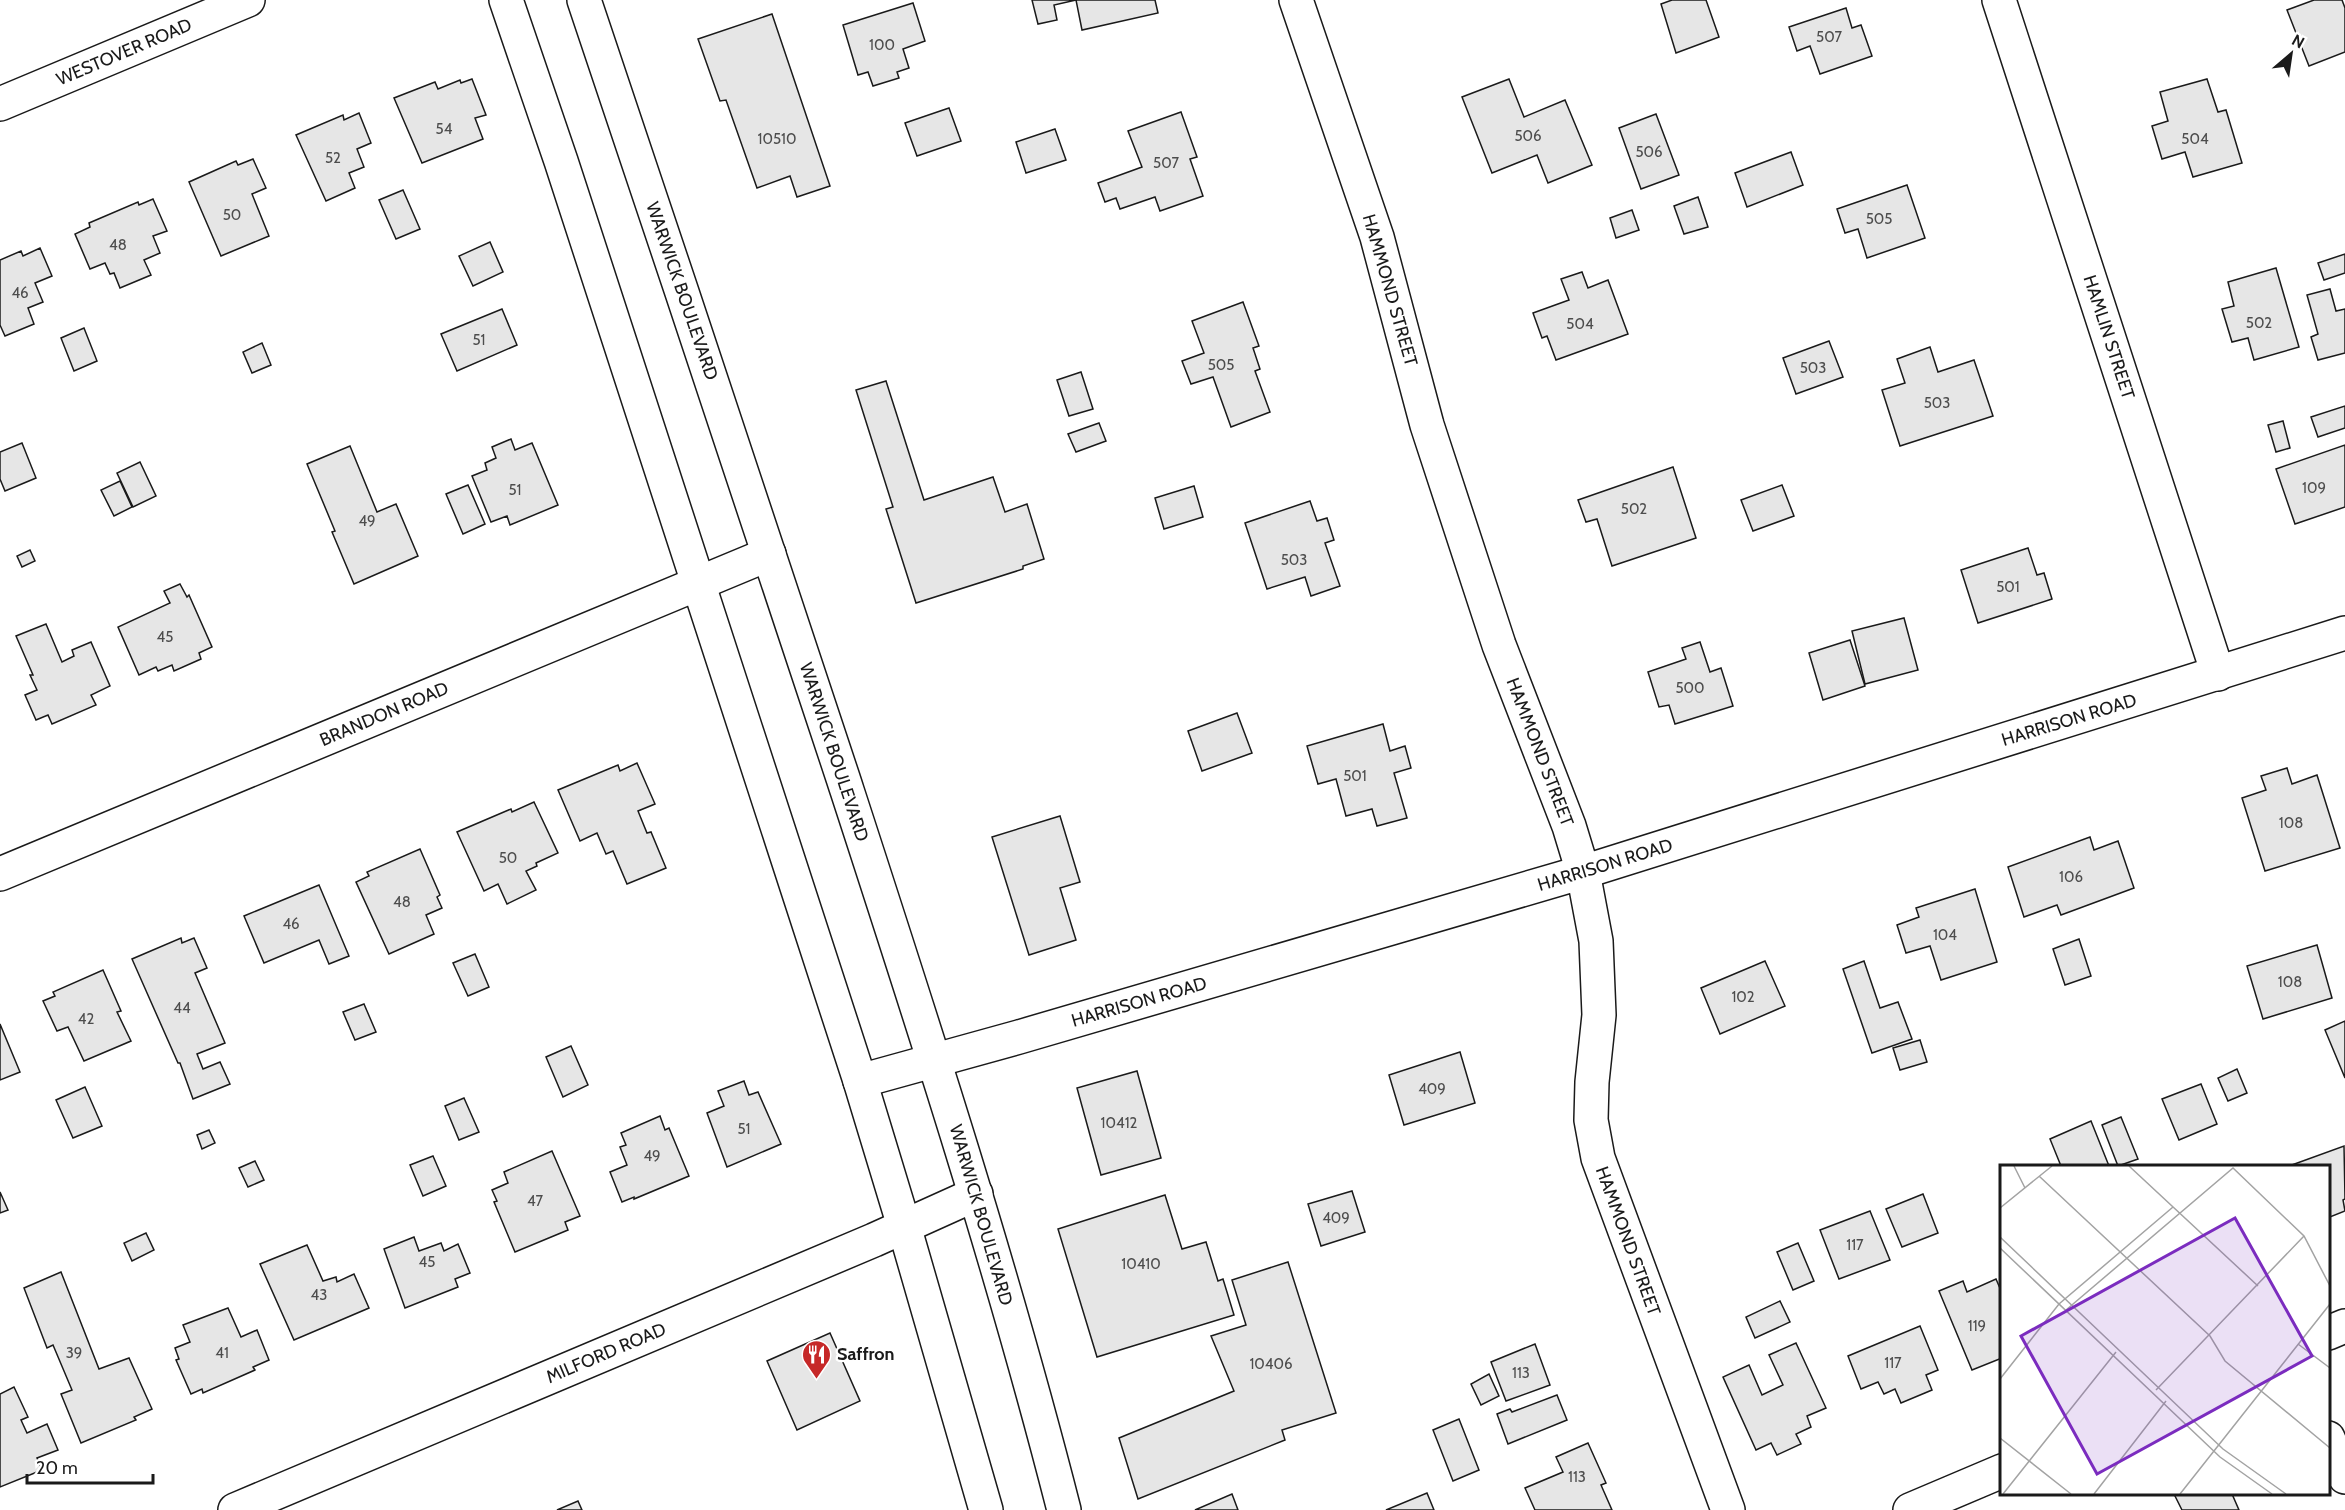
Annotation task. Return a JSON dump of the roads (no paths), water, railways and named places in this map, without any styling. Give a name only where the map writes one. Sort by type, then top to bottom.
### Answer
[{"type":"street","name":"WESTOVER ROAD","points":[[0,104],[248,0]]},
{"type":"street","points":[[506,0],[860,1081],[986,1510]]},
{"type":"street","name":"WARWICK BOULEVARD","points":[[584,0],[770,554],[935,1061],[976,1194],[1064,1510]]},
{"type":"street","name":"HAMMOND STREET","points":[[1296,0],[1377,237],[1427,424],[1499,645],[1569,826],[1583,872],[1596,941],[1599,1015],[1592,1082],[1592,1120],[1598,1158],[1728,1510]]},
{"type":"street","name":"HAMLIN STREET","points":[[1999,0],[2218,674]]},
{"type":"street","name":"BRANDON ROAD","points":[[0,874],[770,554]]},
{"type":"street","name":"HARRISON ROAD","points":[[860,1081],[1583,872],[2345,633]]},
{"type":"street","name":"MILFORD ROAD","points":[[235,1510],[976,1194]]},
{"type":"street","points":[[2330,1332],[2345,1326]]},
{"type":"street","points":[[2330,1443],[2345,1477]]},
{"type":"street","points":[[1910,1510],[2000,1471]]},
{"type":"place","name":"Saffron","points":[[816,1380]]}]
